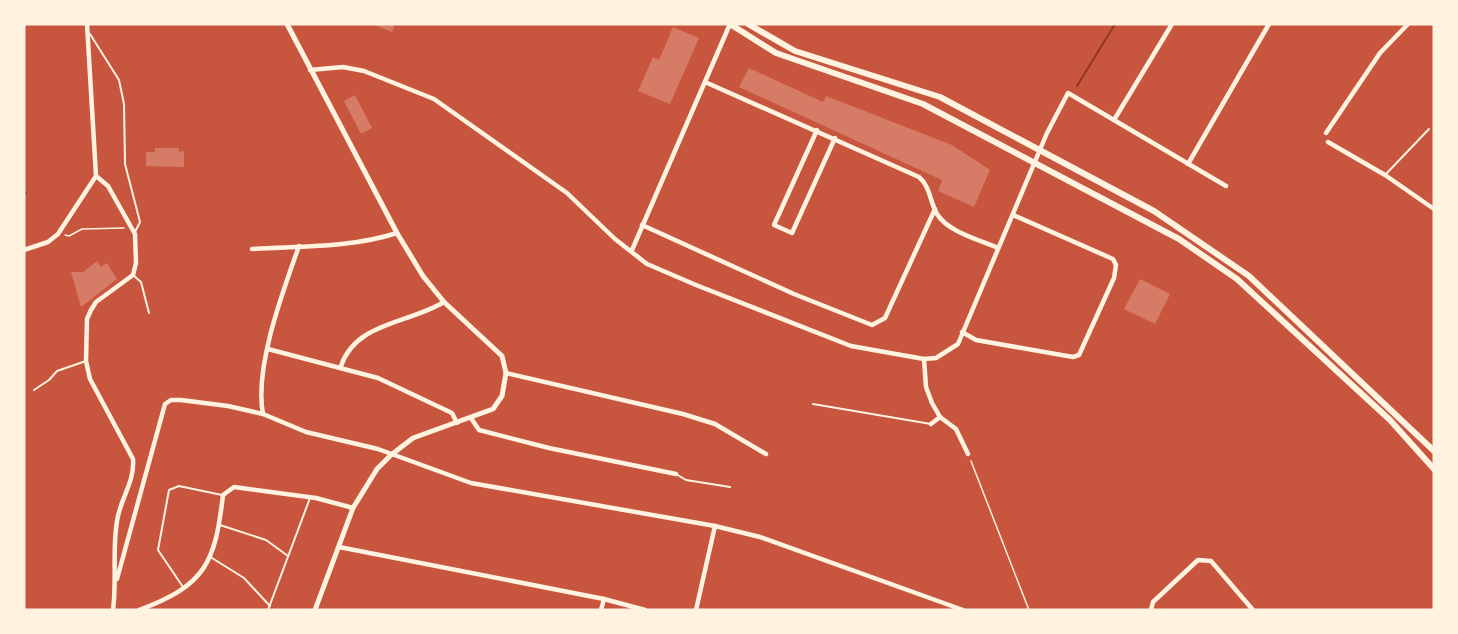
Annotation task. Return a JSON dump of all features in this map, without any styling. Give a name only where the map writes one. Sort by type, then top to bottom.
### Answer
[{"type":"main road","points":[[730,24],[776,53],[922,104],[1036,165],[1156,225],[1237,279],[1389,420],[1434,469]]},
{"type":"main road","points":[[748,24],[795,51],[940,97],[1154,211],[1249,276],[1434,451]]},
{"type":"street","points":[[24,250],[48,242],[58,234],[96,176],[90,34],[87,24]]},
{"type":"street","points":[[288,24],[397,233],[423,276],[444,302],[502,356],[506,373],[502,396],[493,409],[413,438],[377,469],[353,508],[315,610]]},
{"type":"street","points":[[632,250],[730,24]]},
{"type":"street","points":[[1114,120],[1172,24]]},
{"type":"street","points":[[1188,164],[1269,24]]},
{"type":"street","points":[[1326,133],[1380,53],[1408,24]]},
{"type":"street","points":[[310,70],[343,67],[364,71],[434,99],[553,182],[615,238],[648,264],[838,343],[924,359],[936,358],[958,344],[1041,150],[1068,93],[1226,186]]},
{"type":"street","points":[[705,82],[919,177],[924,182],[935,209],[945,224],[999,248]]},
{"type":"street","points":[[816,130],[774,225],[792,233],[835,138]]},
{"type":"street","points":[[1328,142],[1434,209]]},
{"type":"street","points":[[96,176],[108,186],[135,234],[136,263],[133,275],[96,302],[87,319],[86,361],[90,378],[133,459],[134,469],[118,515],[115,531],[117,579]]},
{"type":"street","points":[[642,225],[801,297],[872,325],[885,318],[935,209]]},
{"type":"street","points":[[962,332],[976,340],[1073,357],[1079,355],[1114,280],[1116,265],[1113,259],[1013,215]]},
{"type":"street","points":[[252,249],[344,245],[370,242],[397,233]]},
{"type":"street","points":[[263,414],[261,384],[268,349],[280,299],[299,246]]},
{"type":"street","points":[[341,366],[353,343],[372,331],[444,302]]},
{"type":"street","points":[[268,349],[341,366],[378,378],[452,413],[457,423]]},
{"type":"street","points":[[924,359],[926,387],[940,417],[956,429],[968,454]]},
{"type":"street","points":[[506,373],[683,414],[715,424],[766,454]]},
{"type":"street","points":[[113,610],[117,579],[165,404],[171,400],[200,404],[212,403],[263,414],[306,432],[391,455],[471,483],[715,526],[804,550],[963,610]]},
{"type":"street","points":[[931,424],[940,417]]},
{"type":"street","points":[[471,418],[479,430],[549,448],[676,474]]},
{"type":"street","points":[[139,610],[161,602],[198,576],[212,558],[224,495],[239,486],[353,508]]},
{"type":"street","points":[[696,610],[715,526]]},
{"type":"street","points":[[339,546],[604,599],[645,610]]},
{"type":"street","points":[[1151,610],[1153,602],[1198,560],[1204,558],[1211,561],[1253,610]]},
{"type":"street","points":[[601,610],[604,599]]},
{"type":"lane","points":[[90,34],[119,80],[124,104],[125,164],[140,222],[135,234]]},
{"type":"lane","points":[[1385,176],[1429,129]]},
{"type":"lane","points":[[133,275],[141,282],[150,313]]},
{"type":"lane","points":[[34,390],[49,380],[57,371],[86,361]]},
{"type":"lane","points":[[813,404],[931,424]]},
{"type":"lane","points":[[676,474],[686,480],[730,487]]},
{"type":"lane","points":[[183,587],[158,550],[171,487],[179,486],[224,495]]},
{"type":"lane","points":[[268,610],[310,498]]},
{"type":"lane","points":[[220,525],[266,540],[288,556]]},
{"type":"lane","points":[[212,558],[244,578],[270,606]]},
{"type":"path","points":[[58,234],[69,236],[82,229],[131,227]]},
{"type":"path","points":[[968,454],[1029,610]]},
{"type":"building","points":[[378,24],[395,24],[392,32],[377,26]]},
{"type":"building","points":[[673,27],[699,38],[670,104],[638,91],[653,57],[659,60]]},
{"type":"building","points":[[749,68],[823,102],[826,96],[952,145],[990,170],[974,207],[938,191],[942,180],[739,87]]},
{"type":"building","points":[[355,95],[372,128],[361,134],[344,101]]},
{"type":"building","points":[[155,148],[179,148],[179,152],[184,151],[184,167],[146,166],[146,152],[155,152]]},
{"type":"building","points":[[97,261],[101,267],[107,263],[117,279],[81,307],[71,272],[83,272]]},
{"type":"building","points":[[1140,279],[1170,294],[1155,324],[1124,309]]},
{"type":"waterway","points":[[1077,86],[1115,24]]}]
